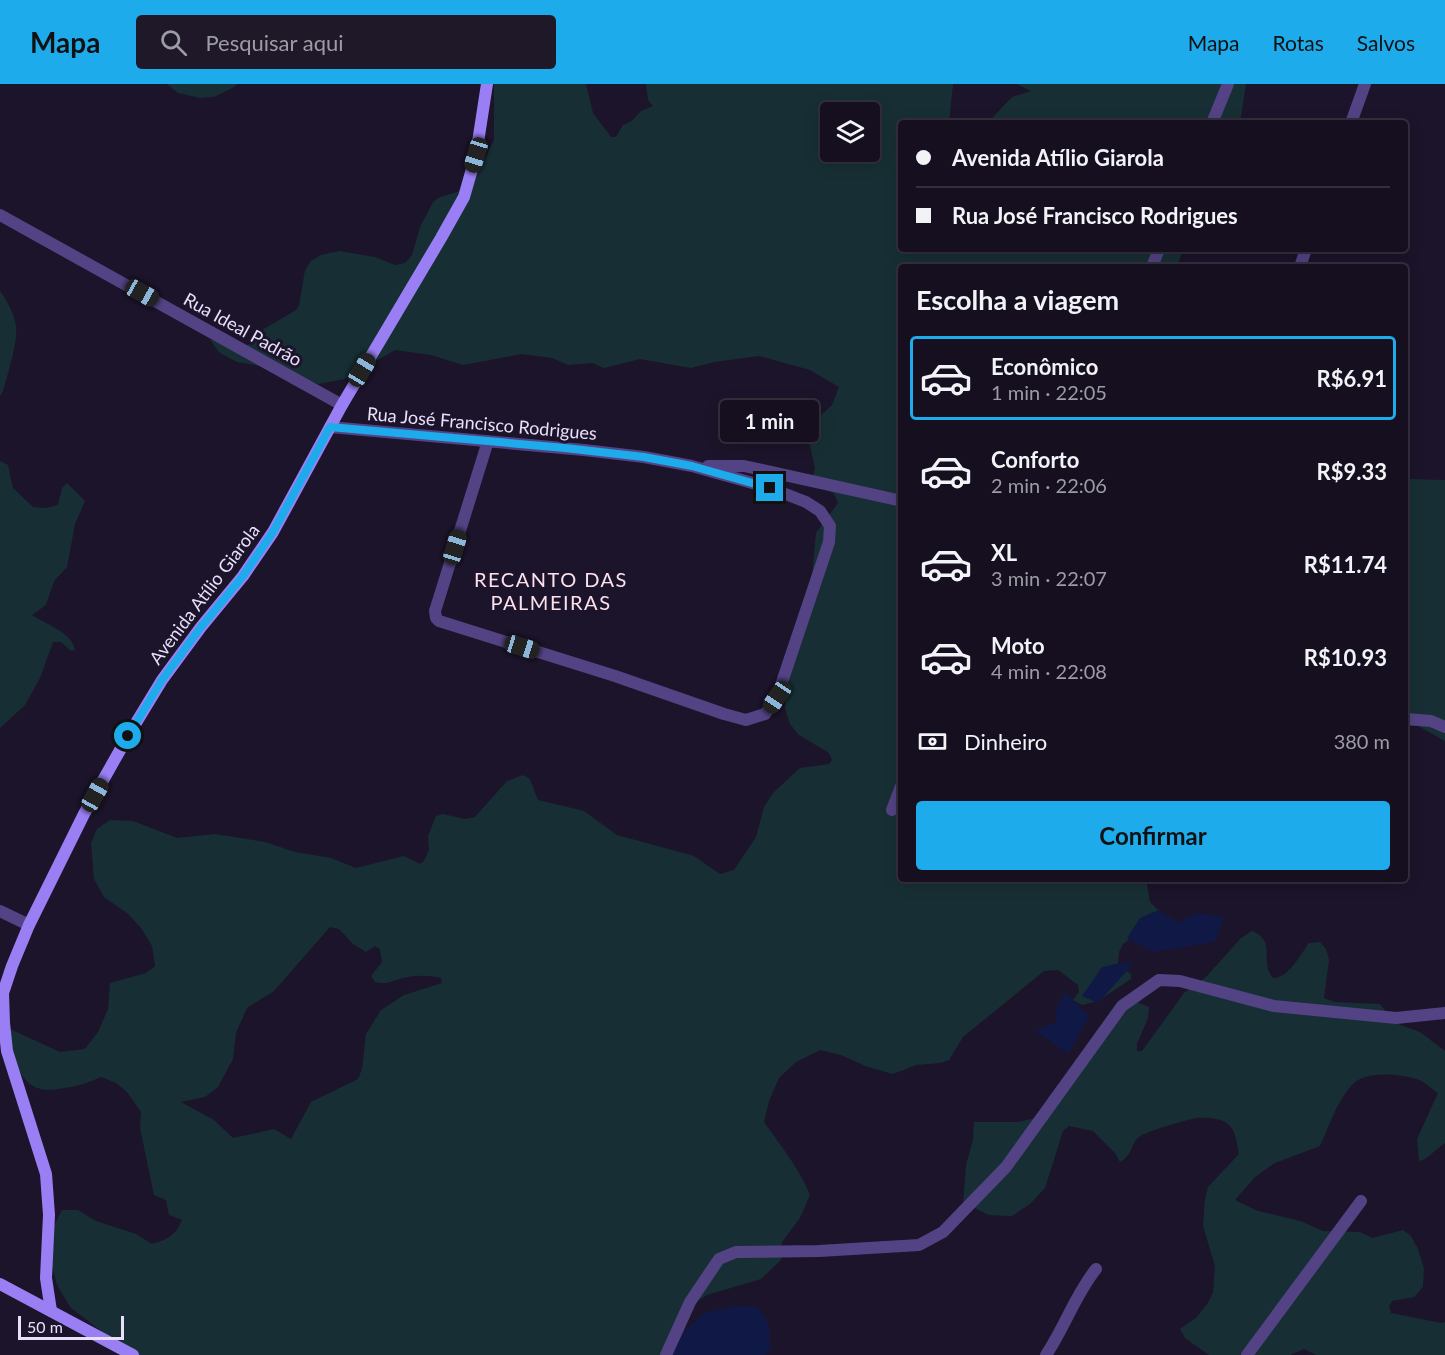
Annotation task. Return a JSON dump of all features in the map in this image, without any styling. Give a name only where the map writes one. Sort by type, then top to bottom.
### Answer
[{"type":"street","name":"Avenida Atílio Giarola","points":[[51,1311],[46,1278],[49,1215],[46,1174],[7,1051],[3,993],[12,966],[29,925],[84,814],[128,736],[162,680],[243,576],[273,532],[342,405],[464,197],[476,155],[487,84]]},
{"type":"street","points":[[1213,120],[1228,84]]},
{"type":"street","points":[[1352,120],[1365,84]]},
{"type":"street","name":"Rua Ideal Padrão","points":[[0,215],[342,405]]},
{"type":"street","name":"Rua José Francisco Rodrigues","points":[[330,427],[488,441],[644,457],[692,466],[770,488],[806,502],[820,511],[830,526],[828,542],[777,697],[765,714],[746,720],[724,714],[615,676],[439,621],[435,611],[488,441]]},
{"type":"street","points":[[692,466],[744,466],[898,500]]},
{"type":"street","points":[[1408,719],[1431,721],[1445,728]]},
{"type":"street","points":[[892,810],[898,794]]},
{"type":"street","points":[[0,911],[29,925]]},
{"type":"street","points":[[666,1355],[690,1302],[719,1259],[736,1252],[819,1251],[919,1245],[943,1232],[1006,1167],[1122,1006],[1159,980],[1180,981],[1274,1006],[1396,1018],[1445,1013]]},
{"type":"street","points":[[1247,1355],[1361,1201]]},
{"type":"street","points":[[1046,1355],[1058,1337],[1086,1282],[1096,1269]]},
{"type":"street","points":[[0,1284],[133,1355]]},
{"type":"green space","points":[[167,84],[237,84],[214,97],[200,98],[178,93]]},
{"type":"green space","points":[[494,84],[586,84],[593,113],[611,137],[616,137],[623,125],[632,121],[641,111],[653,106],[648,100],[646,84],[953,84],[949,120],[898,120],[898,252],[1182,252],[1178,264],[898,264],[898,882],[1147,882],[1150,902],[1159,911],[1158,917],[1123,944],[1119,952],[1118,964],[1131,974],[1131,979],[1098,1001],[1082,1005],[1073,1000],[1079,992],[1078,985],[1058,970],[1044,971],[963,1037],[949,1060],[916,1065],[893,1074],[868,1067],[841,1055],[820,1050],[796,1062],[779,1078],[769,1101],[764,1122],[795,1167],[810,1195],[800,1218],[782,1242],[781,1260],[761,1279],[707,1295],[683,1310],[681,1322],[685,1335],[672,1355],[133,1355],[71,1308],[57,1285],[51,1263],[53,1228],[62,1210],[78,1210],[96,1221],[136,1234],[152,1244],[170,1236],[177,1230],[182,1220],[169,1215],[166,1200],[154,1195],[140,1128],[141,1112],[127,1092],[116,1083],[101,1077],[87,1083],[56,1089],[44,1090],[33,1086],[20,1072],[15,1062],[2,1023],[60,1052],[85,1049],[98,1032],[108,1009],[110,983],[146,973],[155,966],[152,946],[141,928],[128,914],[104,897],[94,879],[91,843],[97,829],[110,820],[133,821],[177,838],[215,834],[265,842],[295,852],[331,858],[356,868],[404,856],[420,864],[429,850],[428,836],[436,816],[443,814],[465,819],[475,817],[507,781],[523,775],[530,779],[538,800],[584,811],[617,835],[694,856],[720,874],[734,870],[756,837],[764,807],[773,793],[800,768],[829,764],[832,760],[829,753],[799,735],[790,724],[785,708],[785,681],[811,586],[816,533],[838,503],[834,494],[812,481],[815,468],[806,429],[832,405],[839,387],[810,370],[759,356],[714,362],[691,368],[640,359],[604,368],[592,363],[568,365],[552,358],[522,354],[463,365],[431,355],[395,350],[345,379],[318,384],[272,368],[237,362],[220,353],[210,340],[248,345],[262,330],[296,310],[299,306],[305,270],[311,261],[321,255],[339,251],[375,257],[395,265],[405,263],[412,255],[420,227],[433,202],[440,197],[464,190],[478,172],[494,140]],"holes":[[[330,927],[339,929],[353,944],[366,952],[375,946],[380,949],[382,962],[371,976],[375,982],[387,983],[408,977],[432,976],[441,978],[442,983],[404,995],[381,1010],[366,1034],[362,1069],[358,1079],[311,1102],[291,1139],[274,1129],[233,1138],[214,1120],[181,1102],[205,1097],[218,1087],[233,1059],[236,1033],[247,1008],[274,991]]]},
{"type":"green space","points":[[1017,84],[1246,84],[1240,120],[991,120],[1012,97],[1031,91]]},
{"type":"green space","points":[[0,291],[12,312],[16,333],[10,367],[0,396]]},
{"type":"green space","points":[[0,461],[8,465],[13,488],[33,507],[46,508],[58,505],[62,488],[67,483],[85,501],[75,524],[67,567],[54,581],[46,605],[32,615],[64,633],[75,650],[71,651],[61,642],[53,642],[40,678],[25,705],[0,728]]},
{"type":"green space","points":[[1408,479],[1445,480],[1445,741],[1418,726],[1408,726]]},
{"type":"green space","points":[[1252,931],[1263,938],[1268,970],[1273,978],[1289,970],[1309,943],[1320,942],[1326,949],[1329,960],[1324,998],[1335,1002],[1380,1004],[1395,1023],[1420,1032],[1445,1051],[1445,1143],[1419,1161],[1417,1139],[1438,1093],[1424,1082],[1412,1078],[1394,1075],[1366,1077],[1352,1085],[1342,1098],[1320,1146],[1275,1163],[1255,1177],[1235,1200],[1258,1211],[1300,1221],[1323,1231],[1360,1232],[1372,1238],[1403,1230],[1411,1236],[1418,1249],[1424,1269],[1423,1287],[1414,1297],[1392,1301],[1389,1306],[1391,1313],[1445,1322],[1445,1355],[1316,1355],[1304,1349],[1290,1355],[1209,1355],[1185,1338],[1180,1329],[1196,1318],[1208,1303],[1213,1292],[1215,1266],[1203,1226],[1208,1187],[1239,1154],[1233,1130],[1221,1120],[1197,1118],[1149,1132],[1136,1140],[1128,1156],[1120,1162],[1115,1153],[1093,1131],[1069,1126],[1063,1131],[1045,1188],[1030,1204],[1012,1216],[989,1215],[966,1204],[963,1205],[966,1165],[973,1140],[974,1122],[1019,1122],[1035,1118],[1119,1012],[1137,1002],[1149,1007],[1148,1018],[1137,1044],[1137,1051],[1142,1051],[1184,993],[1206,977],[1241,938]]},
{"type":"shaded area","points":[[1159,910],[1178,922],[1197,913],[1225,917],[1215,942],[1153,952],[1127,938],[1140,918]]},
{"type":"shaded area","points":[[1134,963],[1098,1003],[1082,996],[1102,967]]},
{"type":"shaded area","points":[[1065,992],[1089,1016],[1068,1054],[1035,1030],[1055,1023],[1057,1009]]},
{"type":"shaded area","points":[[737,1306],[756,1306],[769,1323],[770,1348],[766,1355],[670,1355],[679,1336],[704,1313]]},
{"type":"district","name":"RECANTO DAS PALMEIRAS","points":[[551,590]]},
{"type":"route","points":[[128,736],[162,680],[243,576],[273,532],[330,427],[644,457],[692,466],[770,488]]}]
